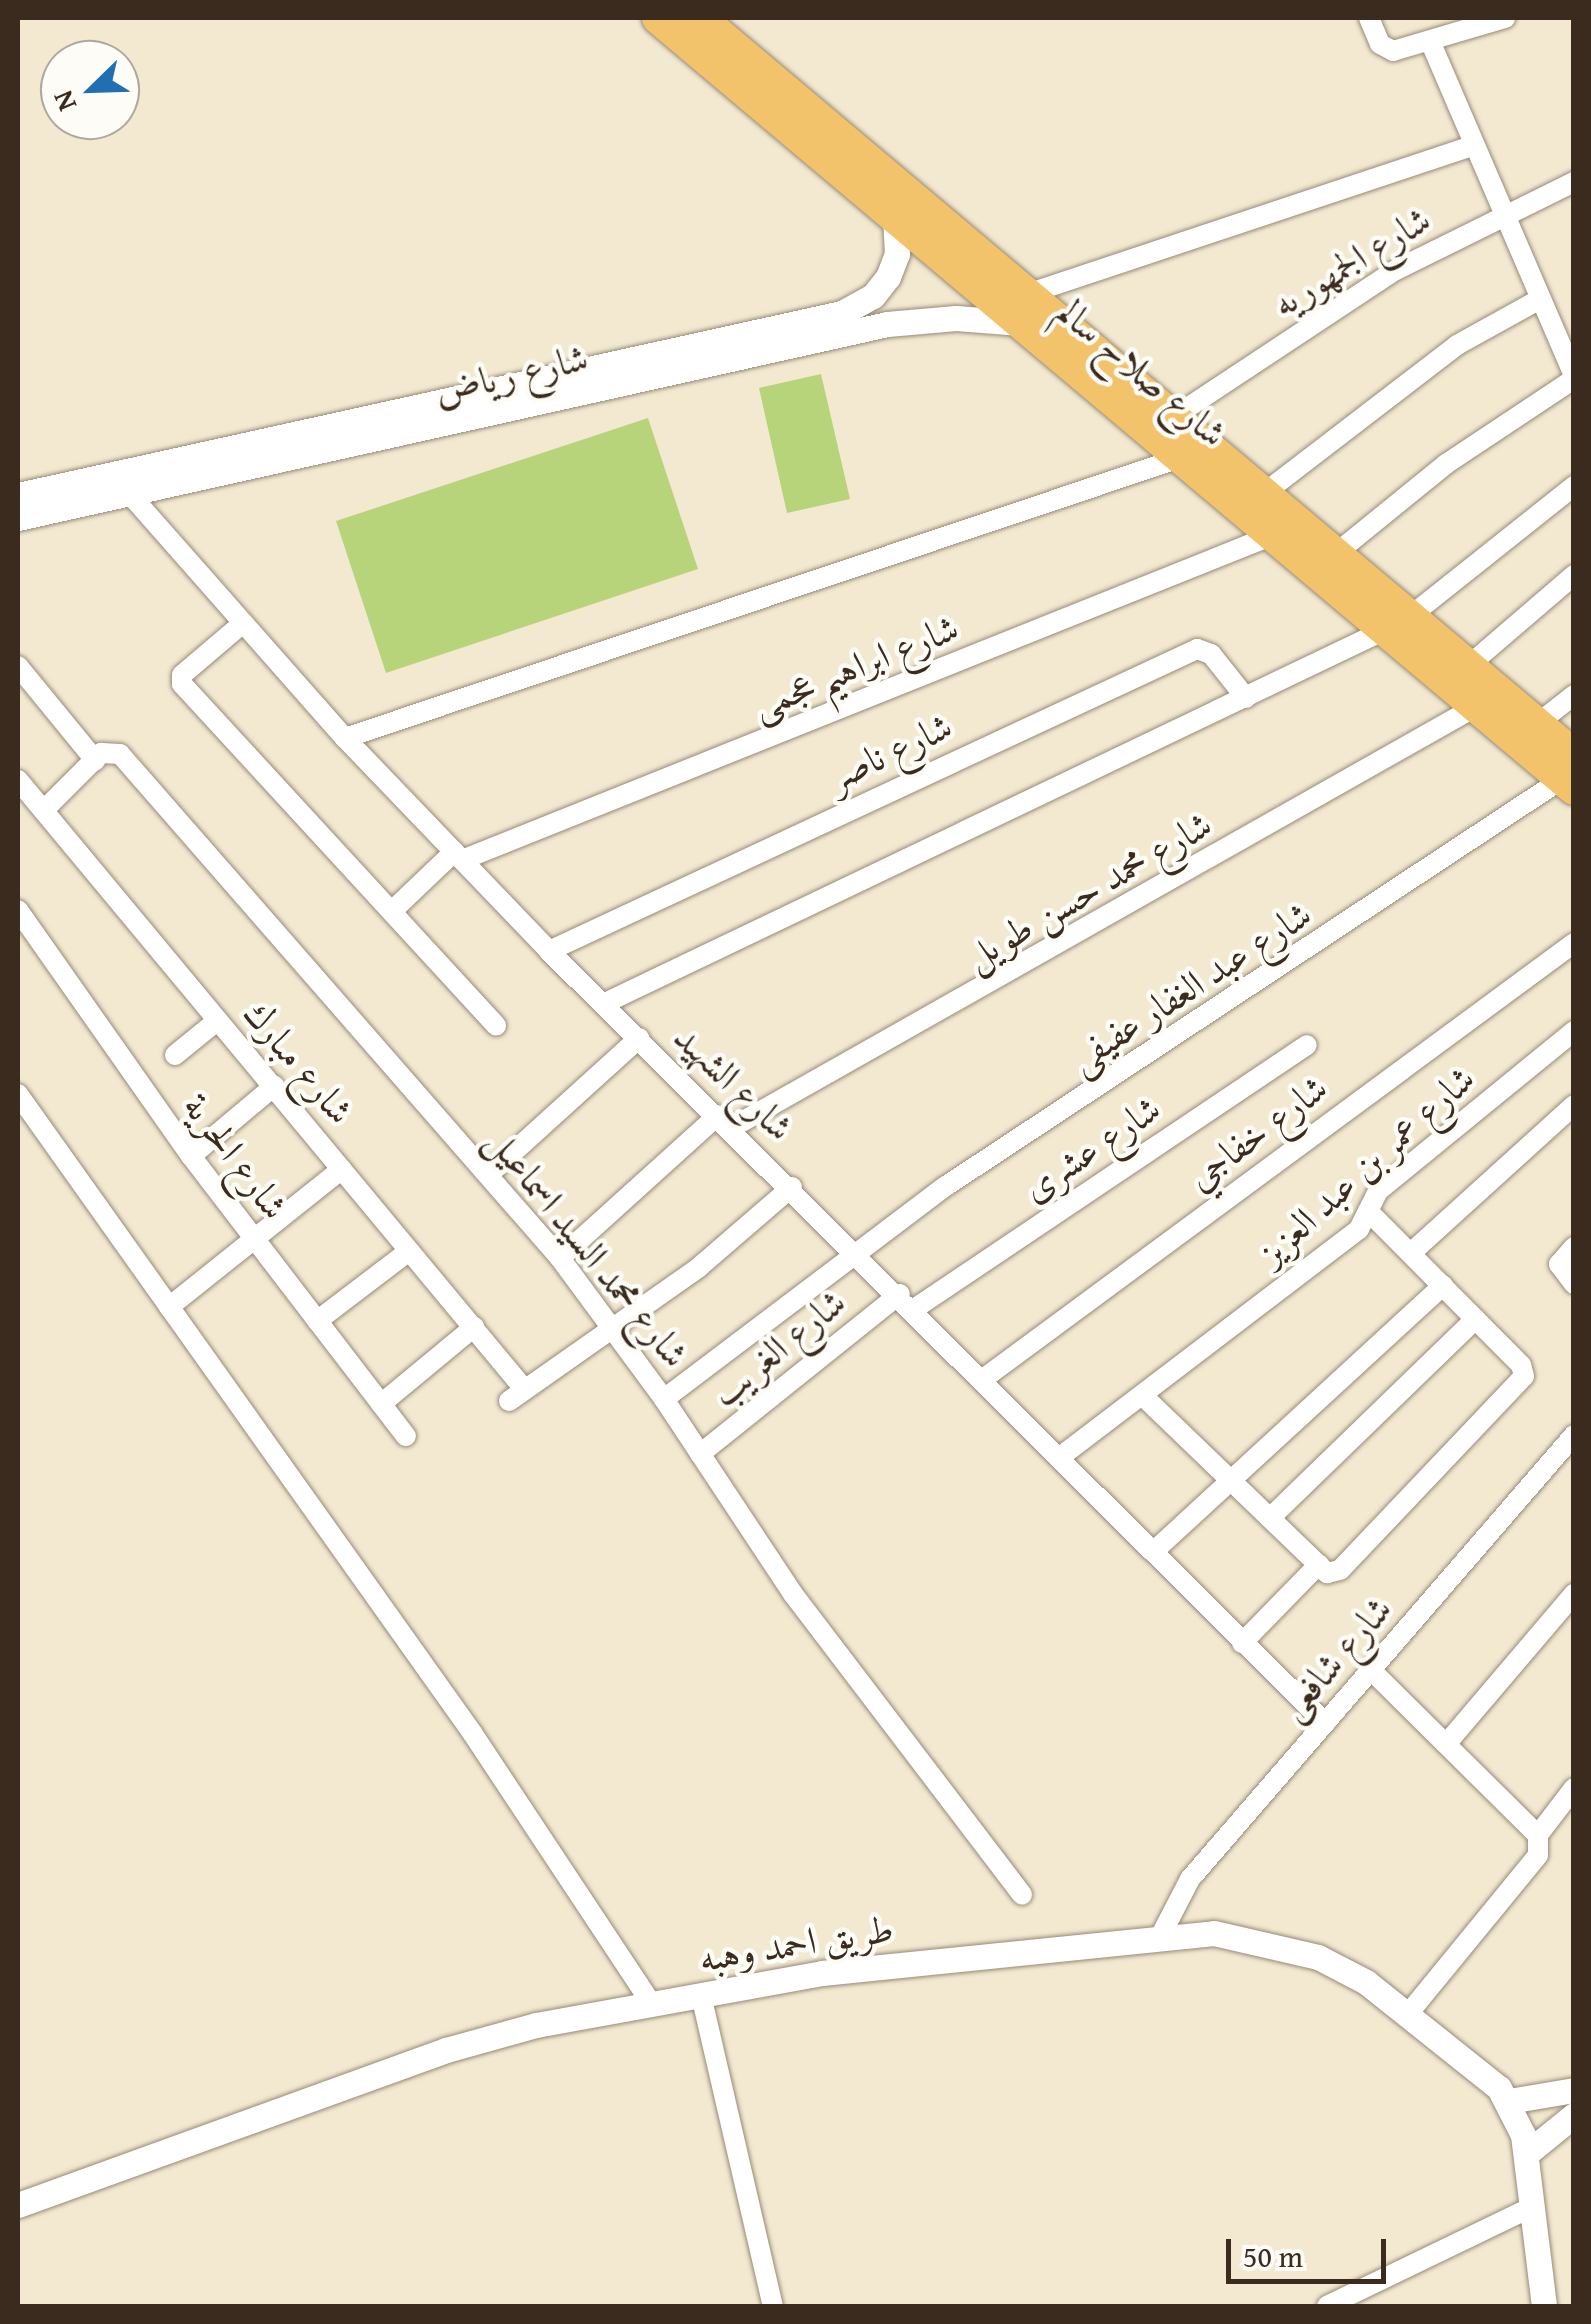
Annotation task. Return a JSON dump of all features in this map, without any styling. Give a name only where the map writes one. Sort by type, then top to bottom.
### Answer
[{"type":"main road","name":"شارع صلاح سالم","points":[[658,18],[896,218],[1174,416],[1334,555],[1477,706],[1570,774]]},
{"type":"main road","name":"شارع صلاح سالم","points":[[700,18],[1024,308],[1180,458],[1273,534],[1398,623],[1468,666],[1537,724],[1570,774]]},
{"type":"street","points":[[1369,18],[1386,49],[1430,41],[1505,18]]},
{"type":"street","points":[[1334,555],[1446,464],[1574,377],[1430,41]]},
{"type":"street","points":[[1024,308],[1474,146]]},
{"type":"street","name":"شارع الجمهوريه","points":[[1174,416],[1352,297],[1502,214],[1574,182]]},
{"type":"street","name":"شارع رياض","points":[[740,348],[864,303],[894,266],[896,218]]},
{"type":"street","points":[[1264,494],[1457,345],[1540,299]]},
{"type":"street","name":"شارع رياض","points":[[18,518],[131,496],[426,420],[740,348],[887,324],[1024,308]]},
{"type":"street","name":"شارع رياض","points":[[18,495],[112,474],[426,420]]},
{"type":"street","points":[[345,738],[1180,458]]},
{"type":"street","name":"شارع الشهيد","points":[[112,474],[345,738],[550,951],[857,1251],[1325,1723]]},
{"type":"street","points":[[603,1004],[1398,623],[1574,486]]},
{"type":"street","name":"شارع ابراهيم عجمى","points":[[458,856],[1273,534]]},
{"type":"street","points":[[1468,666],[1574,575]]},
{"type":"street","points":[[243,623],[182,675],[182,684],[496,1026]]},
{"type":"street","name":"شارع ناصر","points":[[550,951],[1197,649],[1207,650],[1246,698]]},
{"type":"street","points":[[18,666],[95,760],[44,810]]},
{"type":"street","points":[[1537,724],[1574,695]]},
{"type":"street","name":"شارع محمد حسن طويل","points":[[560,1258],[725,1122],[1477,706]]},
{"type":"street","name":"شارع محمد السيد اسماعيل","points":[[95,760],[107,751],[120,754],[560,1258],[664,1399],[793,1594],[1022,1895]]},
{"type":"street","name":"شارع عبد الغفار عفيفى","points":[[664,1399],[946,1186],[1570,774]]},
{"type":"street","name":"شارع مبارك","points":[[18,780],[474,1327],[517,1396],[612,1326]]},
{"type":"street","points":[[392,910],[458,856]]},
{"type":"street","name":"شارع الحرية","points":[[18,910],[190,1156],[406,1436]]},
{"type":"street","name":"شارع خفاجي","points":[[983,1379],[1574,943]]},
{"type":"street","points":[[175,1055],[218,1020]]},
{"type":"street","name":"شارع عمر بن عبد العزيز","points":[[1060,1457],[1360,1228],[1378,1192],[1574,1031]]},
{"type":"street","points":[[488,1175],[639,1038]]},
{"type":"street","name":"شارع عشرى","points":[[907,1302],[1307,1045]]},
{"type":"street","points":[[190,1156],[274,1086]]},
{"type":"street","points":[[18,1094],[473,1734],[652,2004]]},
{"type":"street","points":[[1412,1252],[1574,1106]]},
{"type":"street","points":[[169,1306],[342,1169]]},
{"type":"street","points":[[612,1326],[720,1252],[792,1187]]},
{"type":"street","points":[[1142,1395],[1327,1572],[1340,1570],[1520,1382],[1521,1365],[1368,1211]]},
{"type":"street","points":[[1574,1247],[1559,1264],[1574,1284]]},
{"type":"street","points":[[317,1321],[409,1251]]},
{"type":"street","points":[[1153,1552],[1444,1286]]},
{"type":"street","name":"شارع الغريب","points":[[700,1454],[907,1302]]},
{"type":"street","points":[[1270,1518],[1476,1319]]},
{"type":"street","points":[[381,1404],[474,1327]]},
{"type":"street","name":"شارع شافعى","points":[[1161,1935],[1190,1880],[1574,1435]]},
{"type":"street","points":[[1242,1643],[1318,1564]]},
{"type":"street","points":[[1447,1743],[1574,1594]]},
{"type":"street","points":[[1371,1670],[1538,1835]]},
{"type":"street","points":[[1408,2014],[1538,1855],[1538,1835],[1574,1788]]},
{"type":"street","name":"طريق احمد وهبه","points":[[18,2204],[475,2040],[822,1973],[1161,1935],[1214,1933],[1318,1957],[1408,2014],[1509,2101]]},
{"type":"street","points":[[701,1995],[773,2306]]},
{"type":"street","points":[[1544,2306],[1526,2154],[1509,2101],[1574,2090]]},
{"type":"street","points":[[1526,2154],[1574,2115]]},
{"type":"street","points":[[1327,2306],[1530,2208]]},
{"type":"green space","points":[[821,374],[850,499],[787,513],[759,388]]},
{"type":"green space","points":[[648,418],[698,569],[386,673],[336,521]]}]
